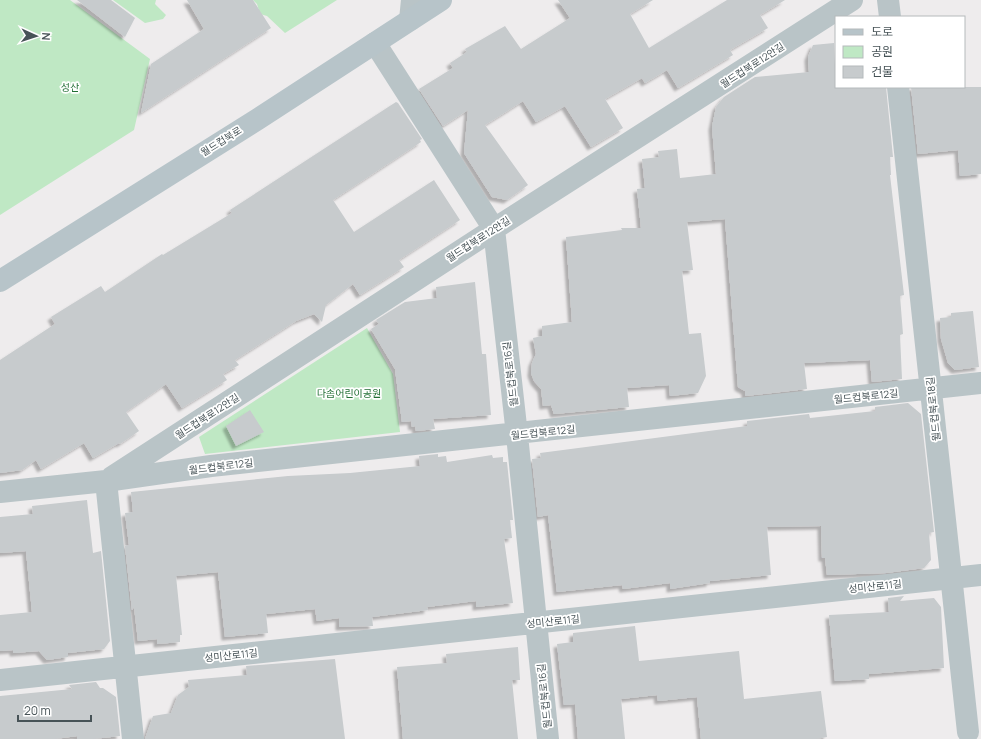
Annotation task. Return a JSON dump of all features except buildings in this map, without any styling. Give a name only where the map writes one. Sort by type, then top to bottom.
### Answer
[{"type":"main road","name":"월드컵북로","points":[[0,281],[375,43],[411,10],[441,0]]},
{"type":"street","name":"월드컵북로12안길","points":[[106,481],[494,229],[852,0]]},
{"type":"street","points":[[888,0],[890,16]]},
{"type":"street","name":"월드컵북로16길","points":[[375,43],[494,229],[548,739]]},
{"type":"street","name":"월드컵북로18길","points":[[898,88],[968,734]]},
{"type":"street","name":"월드컵북로12길","points":[[0,492],[106,481],[211,466],[517,435],[981,383]]},
{"type":"street","points":[[106,481],[133,739]]},
{"type":"street","name":"성미산로11길","points":[[0,680],[981,575]]},
{"type":"green space","name":"성산","points":[[0,0],[70,0],[150,59],[134,130],[0,215]]},
{"type":"green space","points":[[113,0],[156,0],[155,4],[166,15],[163,19],[145,23]]},
{"type":"green space","points":[[253,0],[337,0],[285,33],[267,16],[260,14],[257,4]]},
{"type":"green space","name":"다솜어린이공원","points":[[367,328],[393,374],[400,432],[205,454],[199,437]]}]
